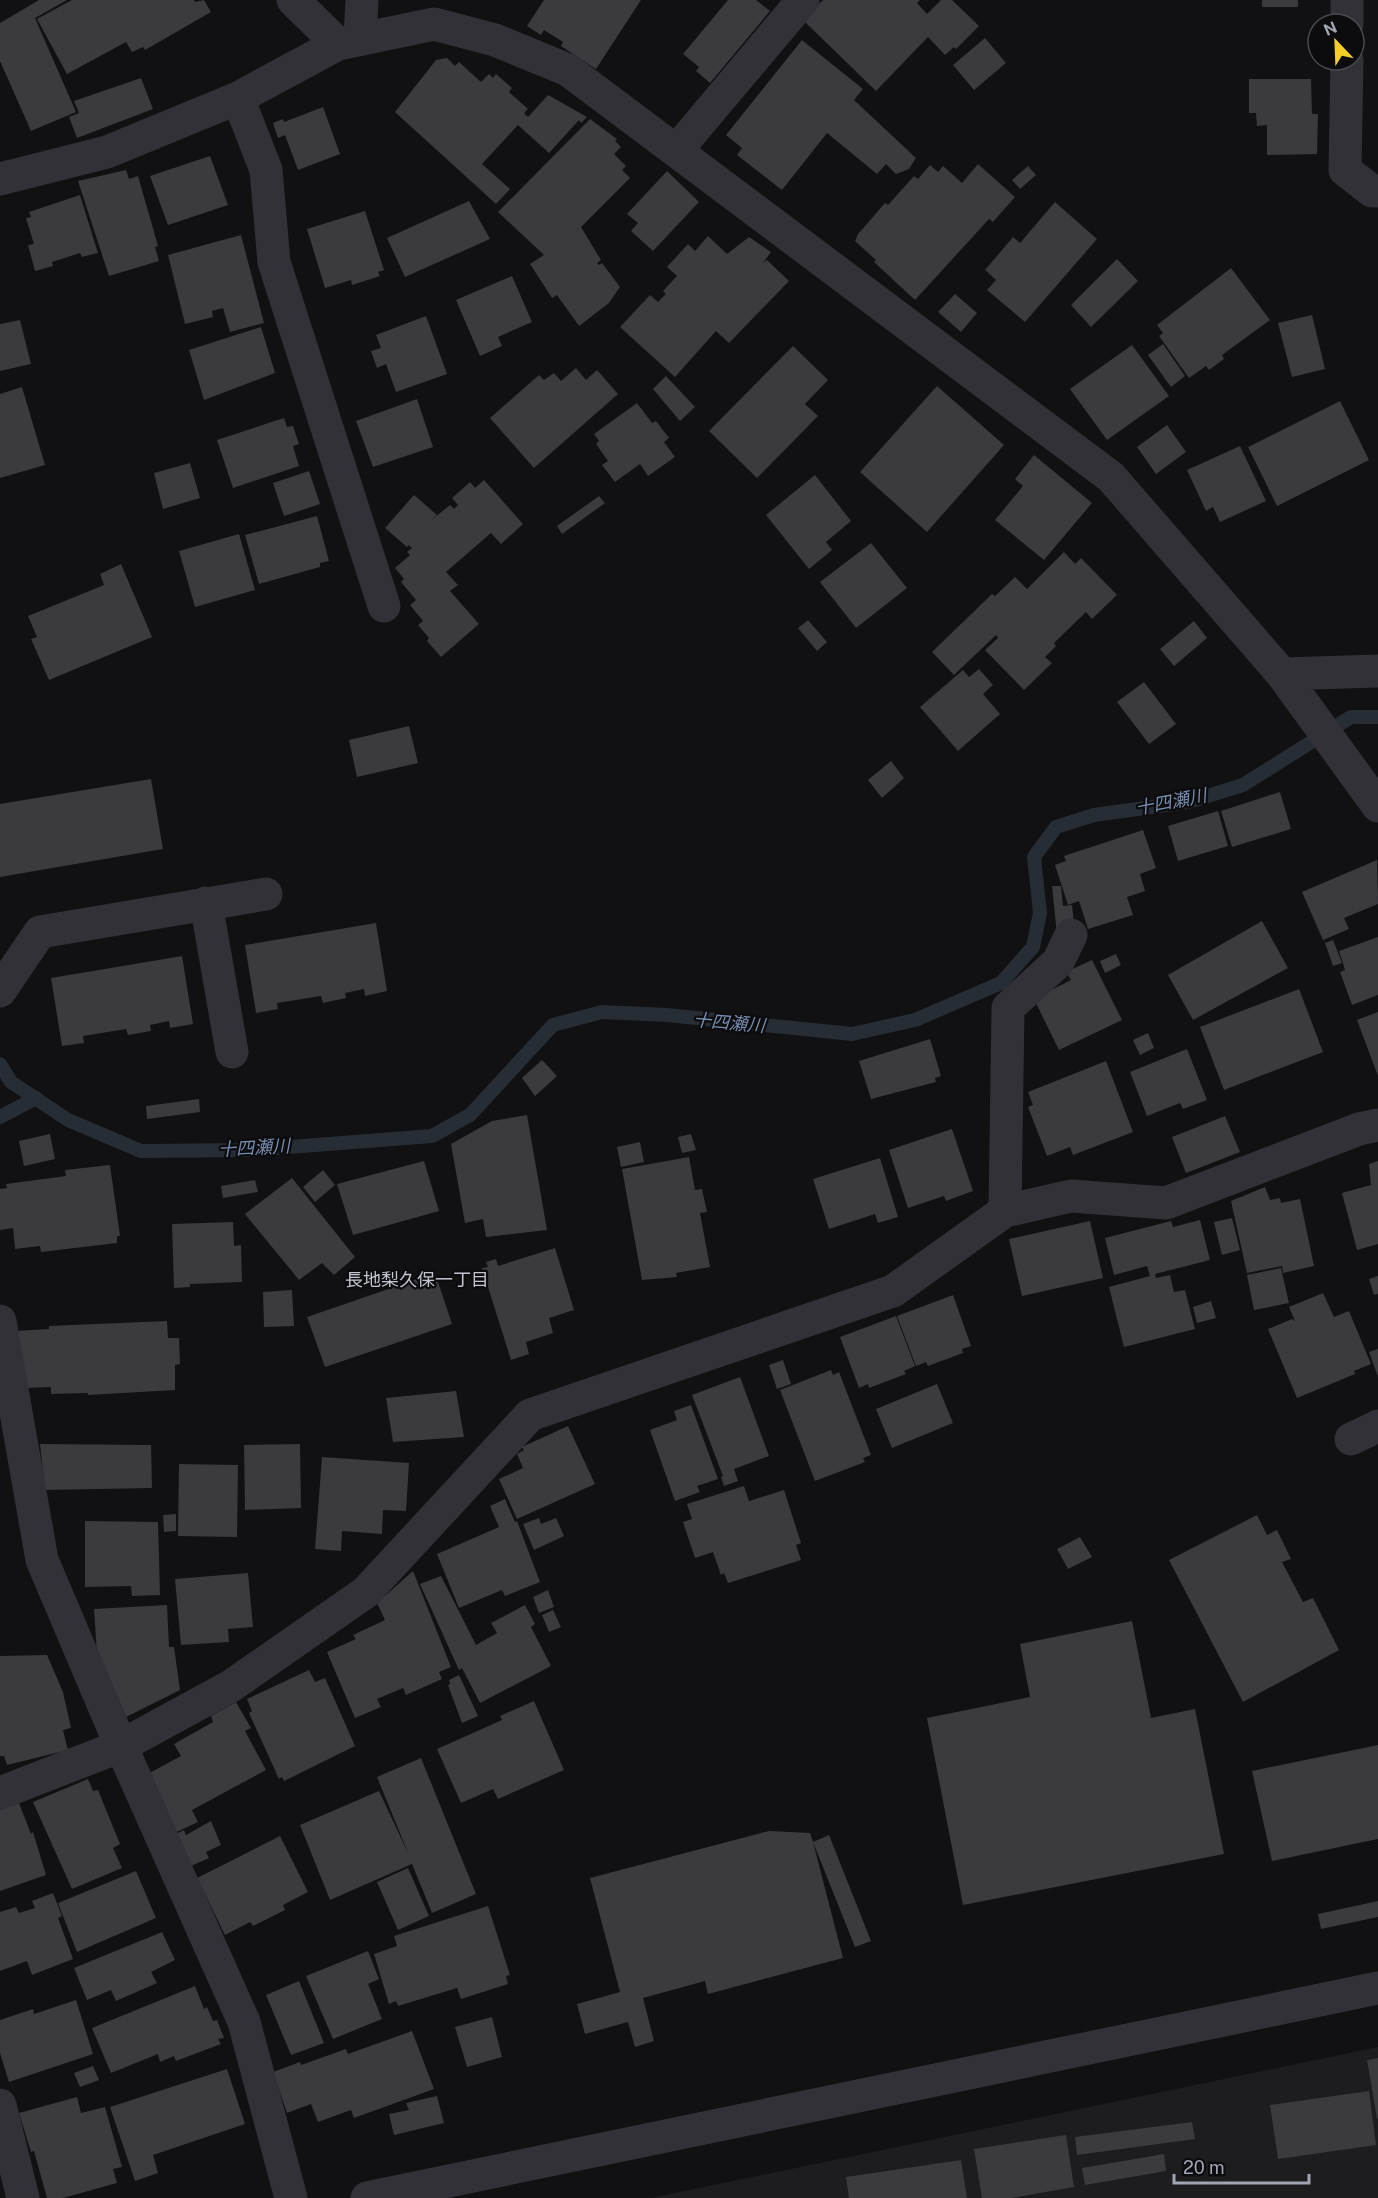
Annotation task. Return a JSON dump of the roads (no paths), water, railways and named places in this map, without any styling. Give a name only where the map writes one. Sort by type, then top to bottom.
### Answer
[{"type":"street","points":[[293,0],[349,41]]},
{"type":"street","points":[[349,41],[362,0]]},
{"type":"street","points":[[676,151],[803,0]]},
{"type":"street","points":[[0,179],[107,152],[238,98],[349,41],[434,24],[495,40],[568,70],[1110,477],[1282,674],[1378,806]]},
{"type":"street","points":[[1347,72],[1345,170],[1372,191],[1378,191]]},
{"type":"street","points":[[238,98],[266,170],[274,262],[384,606]]},
{"type":"street","points":[[1282,674],[1378,671]]},
{"type":"street","points":[[0,991],[40,932],[266,894]]},
{"type":"street","points":[[206,903],[232,1052]]},
{"type":"street","points":[[1005,1210],[1008,1008],[1058,962],[1071,935]]},
{"type":"street","points":[[0,1793],[121,1746],[231,1686],[366,1592],[530,1414],[893,1291],[1005,1210],[1071,1196],[1166,1203],[1359,1129],[1378,1125]]},
{"type":"street","points":[[0,1321],[42,1560],[121,1746],[244,2022],[291,2198]]},
{"type":"street","points":[[368,2198],[1378,1988]]},
{"type":"street","points":[[0,2105],[23,2198]]},
{"type":"waterway","name":"十四瀬川","points":[[0,1064],[11,1082],[68,1120],[141,1151],[251,1150],[432,1136],[470,1115],[553,1025],[602,1012],[667,1015],[852,1034],[915,1020],[1001,983],[1033,947],[1040,913],[1034,857],[1056,827],[1094,815],[1188,802],[1243,785],[1351,717],[1378,717]]},
{"type":"waterway","points":[[0,1117],[36,1098]]},
{"type":"district","name":"長地梨久保一丁目","points":[[417,1280]]}]
